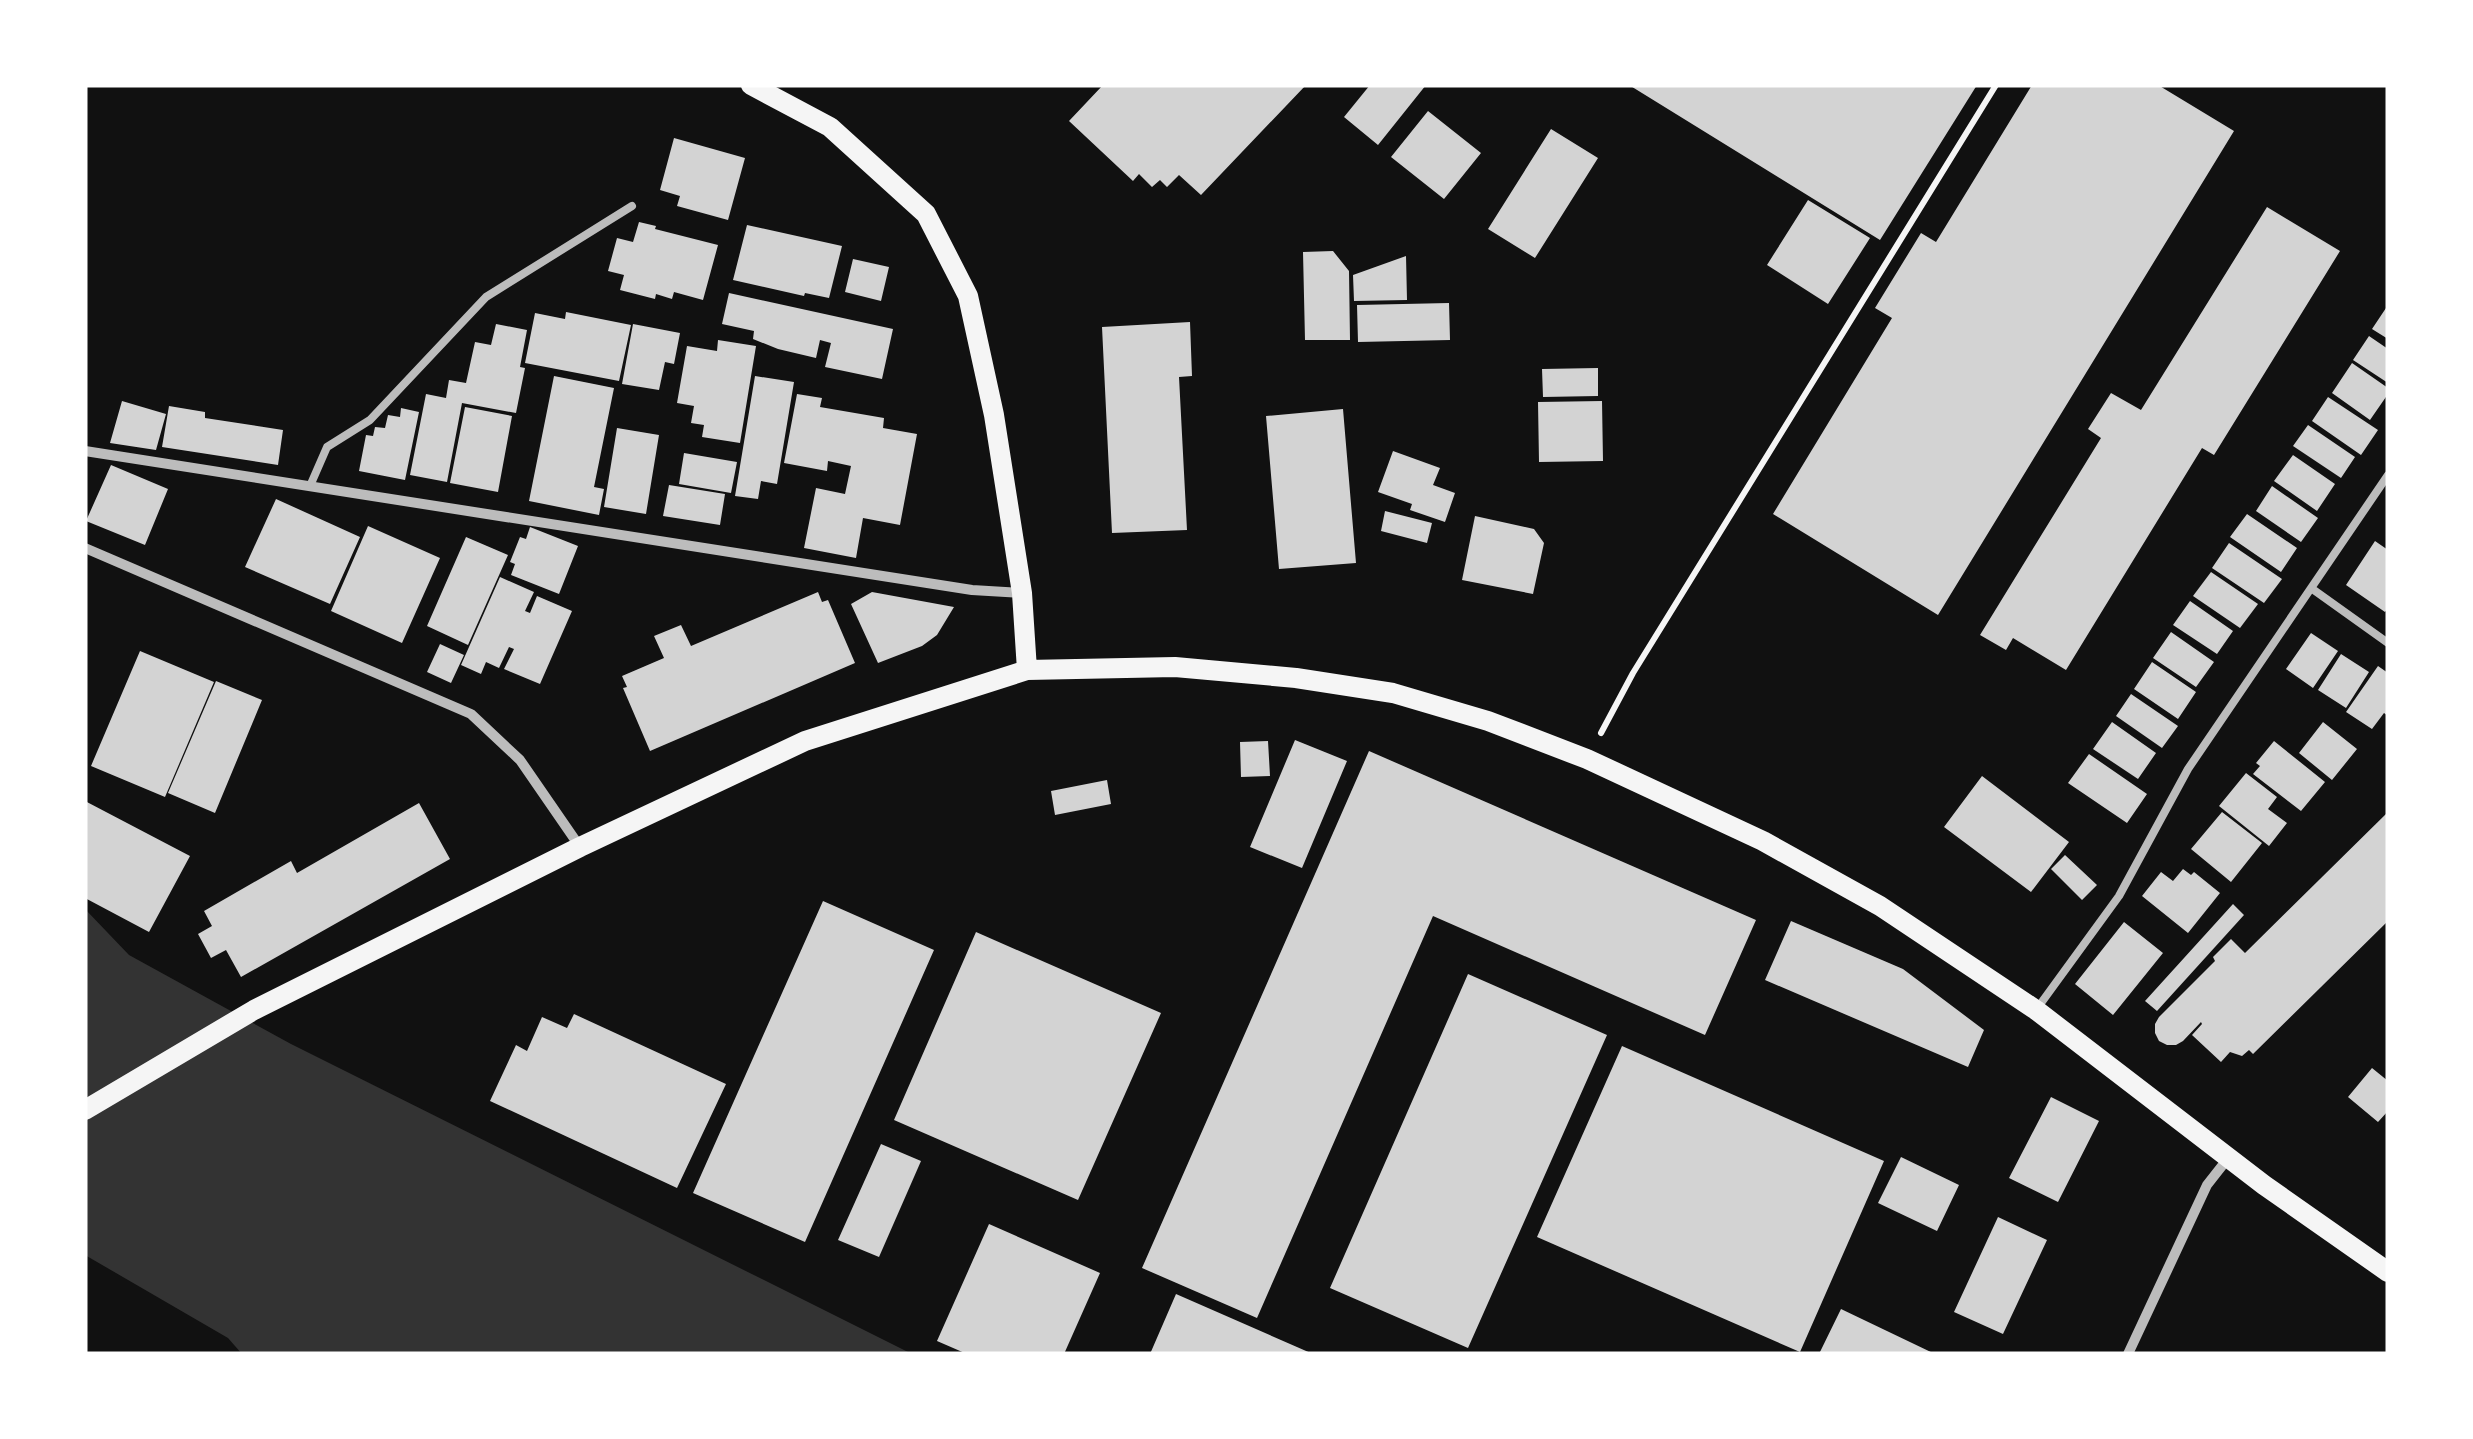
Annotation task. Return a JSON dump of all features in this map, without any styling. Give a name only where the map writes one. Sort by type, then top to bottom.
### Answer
[{"type":"main road","points":[[751,85],[830,127],[926,214],[968,296],[994,416],[1022,593],[1026,670]]},
{"type":"main road","points":[[85,1110],[254,1010],[580,847],[806,741],[1026,670],[1175,666],[1393,693],[1488,721],[1587,760],[1763,841],[1880,906],[2036,1010],[2264,1185],[2388,1272]]},
{"type":"street","points":[[85,451],[972,590],[1022,593]]},
{"type":"street","points":[[85,548],[471,714],[520,760],[580,847]]},
{"type":"street","points":[[2128,1354],[2208,1185],[2229,1157]]},
{"type":"lane","points":[[310,486],[328,447],[370,420],[486,297],[632,206]]},
{"type":"lane","points":[[2036,1010],[2119,896],[2188,770],[2388,475]]},
{"type":"lane","points":[[2311,588],[2388,643]]},
{"type":"path","points":[[1587,760],[1633,673],[1996,85]]},
{"type":"shaded area","points":[[85,909],[129,955],[291,1044],[912,1354],[242,1354],[228,1338],[85,1255]]},
{"type":"building","points":[[1103,85],[1306,85],[1201,195],[1179,175],[1167,187],[1160,180],[1152,187],[1139,174],[1133,181],[1069,121]]},
{"type":"building","points":[[1370,85],[1426,85],[1378,145],[1344,117]]},
{"type":"building","points":[[1629,85],[1977,85],[1880,240]]},
{"type":"building","points":[[2032,85],[2158,85],[2234,131],[1938,615],[1773,514],[1892,318],[1875,308],[1921,233],[1936,242]]},
{"type":"building","points":[[1428,111],[1481,153],[1444,199],[1391,157]]},
{"type":"building","points":[[1551,129],[1598,158],[1535,258],[1488,229]]},
{"type":"building","points":[[674,138],[745,158],[728,220],[677,206],[680,196],[660,190]]},
{"type":"building","points":[[1808,200],[1870,238],[1828,304],[1767,265]]},
{"type":"building","points":[[2267,207],[2340,251],[2214,455],[2202,448],[2066,670],[2013,638],[2006,650],[1980,635],[2101,438],[2088,429],[2111,393],[2141,410]]},
{"type":"building","points":[[639,222],[718,245],[703,300],[674,292],[672,299],[656,294],[655,299],[620,290],[624,275],[608,271],[617,238],[633,242]]},
{"type":"building","points":[[747,225],[842,246],[829,298],[733,280]]},
{"type":"building","points":[[1333,251],[1349,271],[1350,340],[1305,340],[1303,252]]},
{"type":"building","points":[[1406,256],[1407,300],[1354,301],[1353,275]]},
{"type":"building","points":[[853,259],[889,267],[881,301],[845,292]]},
{"type":"building","points":[[729,293],[893,329],[882,379],[825,367],[831,343],[820,340],[816,358],[778,349],[753,339],[754,331],[722,324]]},
{"type":"building","points":[[1449,303],[1450,340],[1358,342],[1357,305]]},
{"type":"building","points":[[2388,305],[2388,339],[2372,329]]},
{"type":"building","points":[[566,312],[631,325],[619,381],[525,363],[535,313],[565,319]]},
{"type":"building","points":[[1190,322],[1192,376],[1179,377],[1187,530],[1112,533],[1102,327]]},
{"type":"building","points":[[496,324],[527,330],[520,367],[525,368],[516,413],[462,403],[447,482],[410,475],[426,394],[446,398],[449,380],[466,383],[475,342],[491,345]]},
{"type":"building","points":[[633,324],[680,333],[674,364],[665,362],[659,390],[622,384]]},
{"type":"building","points":[[2369,336],[2388,349],[2388,383],[2353,360]]},
{"type":"building","points":[[718,340],[756,346],[740,443],[702,437],[704,425],[691,423],[694,406],[677,403],[687,346],[717,351]]},
{"type":"building","points":[[2352,363],[2388,388],[2370,420],[2332,393]]},
{"type":"building","points":[[1598,368],[1598,396],[1543,397],[1542,369]]},
{"type":"building","points":[[554,376],[614,388],[594,487],[604,489],[599,515],[529,501]]},
{"type":"building","points":[[755,376],[794,382],[777,484],[761,481],[758,499],[735,496]]},
{"type":"building","points":[[797,394],[822,398],[820,407],[884,418],[883,428],[917,434],[900,525],[863,518],[856,558],[804,548],[816,488],[845,494],[851,466],[828,461],[827,471],[784,463]]},
{"type":"building","points":[[2328,397],[2378,430],[2361,455],[2312,421]]},
{"type":"building","points":[[122,401],[166,414],[156,450],[110,443]]},
{"type":"building","points":[[1602,401],[1603,461],[1539,462],[1538,402]]},
{"type":"building","points":[[169,406],[205,412],[205,418],[283,430],[278,465],[162,447]]},
{"type":"building","points":[[465,407],[512,416],[498,492],[450,483]]},
{"type":"building","points":[[401,408],[419,412],[405,480],[359,471],[366,435],[373,436],[375,427],[385,428],[388,415],[400,417]]},
{"type":"building","points":[[1343,409],[1356,563],[1279,569],[1266,416]]},
{"type":"building","points":[[2308,425],[2355,457],[2341,478],[2293,446]]},
{"type":"building","points":[[617,428],[659,435],[646,514],[604,507]]},
{"type":"building","points":[[1393,451],[1440,468],[1433,485],[1455,493],[1445,522],[1410,510],[1412,504],[1378,492]]},
{"type":"building","points":[[684,453],[737,462],[731,493],[679,484]]},
{"type":"building","points":[[2293,455],[2335,484],[2317,511],[2274,481]]},
{"type":"building","points":[[111,465],[168,489],[145,545],[86,521]]},
{"type":"building","points":[[669,485],[725,494],[720,525],[663,516]]},
{"type":"building","points":[[2272,486],[2318,518],[2301,542],[2256,511]]},
{"type":"building","points":[[276,499],[360,537],[330,604],[245,567]]},
{"type":"building","points":[[1385,511],[1432,523],[1427,543],[1381,531]]},
{"type":"building","points":[[2247,514],[2297,548],[2281,572],[2230,537]]},
{"type":"building","points":[[1475,516],[1534,529],[1544,543],[1533,594],[1462,580]]},
{"type":"building","points":[[368,526],[440,558],[402,643],[331,611]]},
{"type":"building","points":[[530,527],[578,546],[559,594],[511,575],[515,564],[510,562],[520,537],[526,539]]},
{"type":"building","points":[[466,537],[508,555],[468,645],[427,626]]},
{"type":"building","points":[[2375,541],[2388,550],[2385,612],[2346,585]]},
{"type":"building","points":[[2229,543],[2282,579],[2264,603],[2212,568]]},
{"type":"building","points":[[2211,572],[2258,604],[2240,628],[2193,596]]},
{"type":"building","points":[[500,577],[534,592],[525,611],[530,613],[537,596],[572,611],[540,684],[504,669],[514,649],[509,647],[499,668],[486,662],[481,674],[461,665]]},
{"type":"building","points":[[818,592],[822,602],[828,600],[855,663],[650,751],[623,688],[627,687],[622,676],[664,658],[654,636],[681,625],[691,646]]},
{"type":"building","points":[[872,592],[954,607],[937,635],[922,646],[878,663],[851,604]]},
{"type":"building","points":[[2190,601],[2233,631],[2217,654],[2173,625]]},
{"type":"building","points":[[2171,632],[2214,662],[2196,687],[2153,658]]},
{"type":"building","points":[[2311,633],[2338,651],[2313,688],[2286,669]]},
{"type":"building","points":[[440,644],[464,655],[451,683],[427,672]]},
{"type":"building","points":[[140,651],[214,682],[165,797],[91,766]]},
{"type":"building","points":[[2341,654],[2369,672],[2346,708],[2318,690]]},
{"type":"building","points":[[2152,662],[2196,692],[2178,719],[2134,689]]},
{"type":"building","points":[[2378,666],[2388,673],[2388,716],[2384,713],[2372,729],[2346,712]]},
{"type":"building","points":[[216,681],[262,700],[215,813],[168,793]]},
{"type":"building","points":[[2131,694],[2178,726],[2162,748],[2116,716]]},
{"type":"building","points":[[2112,722],[2156,753],[2138,779],[2093,749]]},
{"type":"building","points":[[2323,722],[2357,749],[2332,780],[2299,753]]},
{"type":"building","points":[[1295,740],[1347,761],[1302,868],[1250,847]]},
{"type":"building","points":[[1268,741],[1270,776],[1241,777],[1240,742]]},
{"type":"building","points":[[2274,741],[2325,782],[2301,811],[2253,774],[2260,766],[2256,763]]},
{"type":"building","points":[[1369,751],[1756,920],[1705,1035],[1433,916],[1257,1318],[1142,1268]]},
{"type":"building","points":[[2089,754],[2147,794],[2127,823],[2068,783]]},
{"type":"building","points":[[2246,773],[2277,797],[2268,809],[2287,823],[2269,846],[2219,806]]},
{"type":"building","points":[[1982,776],[2069,842],[2031,892],[1944,827]]},
{"type":"building","points":[[1107,780],[1111,804],[1055,815],[1051,791]]},
{"type":"building","points":[[85,801],[190,856],[149,932],[85,898]]},
{"type":"building","points":[[419,803],[450,859],[241,977],[226,950],[211,958],[198,934],[212,926],[204,911],[291,861],[297,873]]},
{"type":"building","points":[[2222,812],[2262,843],[2231,882],[2191,849]]},
{"type":"building","points":[[2388,812],[2388,921],[2253,1054],[2249,1050],[2242,1056],[2230,1052],[2221,1062],[2192,1035],[2201,1022],[2176,1045],[2159,1041],[2155,1024],[2159,1017],[2215,961],[2213,957],[2231,939],[2245,953]]},
{"type":"building","points":[[2065,855],[2097,885],[2082,900],[2051,869]]},
{"type":"building","points":[[2183,869],[2191,875],[2194,872],[2220,893],[2188,933],[2142,896],[2161,872],[2173,881]]},
{"type":"building","points":[[823,901],[934,950],[805,1242],[693,1193]]},
{"type":"building","points":[[2233,904],[2244,915],[2157,1011],[2145,1001]]},
{"type":"building","points":[[1791,921],[1903,969],[1984,1030],[1968,1067],[1765,980]]},
{"type":"building","points":[[2124,922],[2163,953],[2113,1015],[2075,984]]},
{"type":"building","points":[[976,932],[1161,1013],[1078,1200],[894,1120]]},
{"type":"building","points":[[1468,974],[1607,1035],[1468,1348],[1330,1288]]},
{"type":"building","points":[[574,1014],[726,1084],[677,1188],[490,1101],[516,1045],[527,1051],[542,1017],[567,1028]]},
{"type":"building","points":[[1622,1046],[1884,1161],[1800,1352],[1537,1237]]},
{"type":"building","points":[[2372,1068],[2388,1081],[2388,1111],[2378,1122],[2348,1097]]},
{"type":"building","points":[[2051,1097],[2099,1121],[2058,1202],[2009,1178]]},
{"type":"building","points":[[881,1144],[921,1161],[879,1257],[838,1240]]},
{"type":"building","points":[[1901,1157],[1959,1185],[1937,1231],[1878,1203]]},
{"type":"building","points":[[1998,1217],[2047,1240],[2003,1334],[1954,1312]]},
{"type":"building","points":[[989,1224],[1100,1273],[1064,1354],[967,1354],[937,1341]]},
{"type":"building","points":[[1176,1294],[1313,1354],[1150,1354]]},
{"type":"building","points":[[1841,1309],[1935,1354],[1819,1354]]}]
